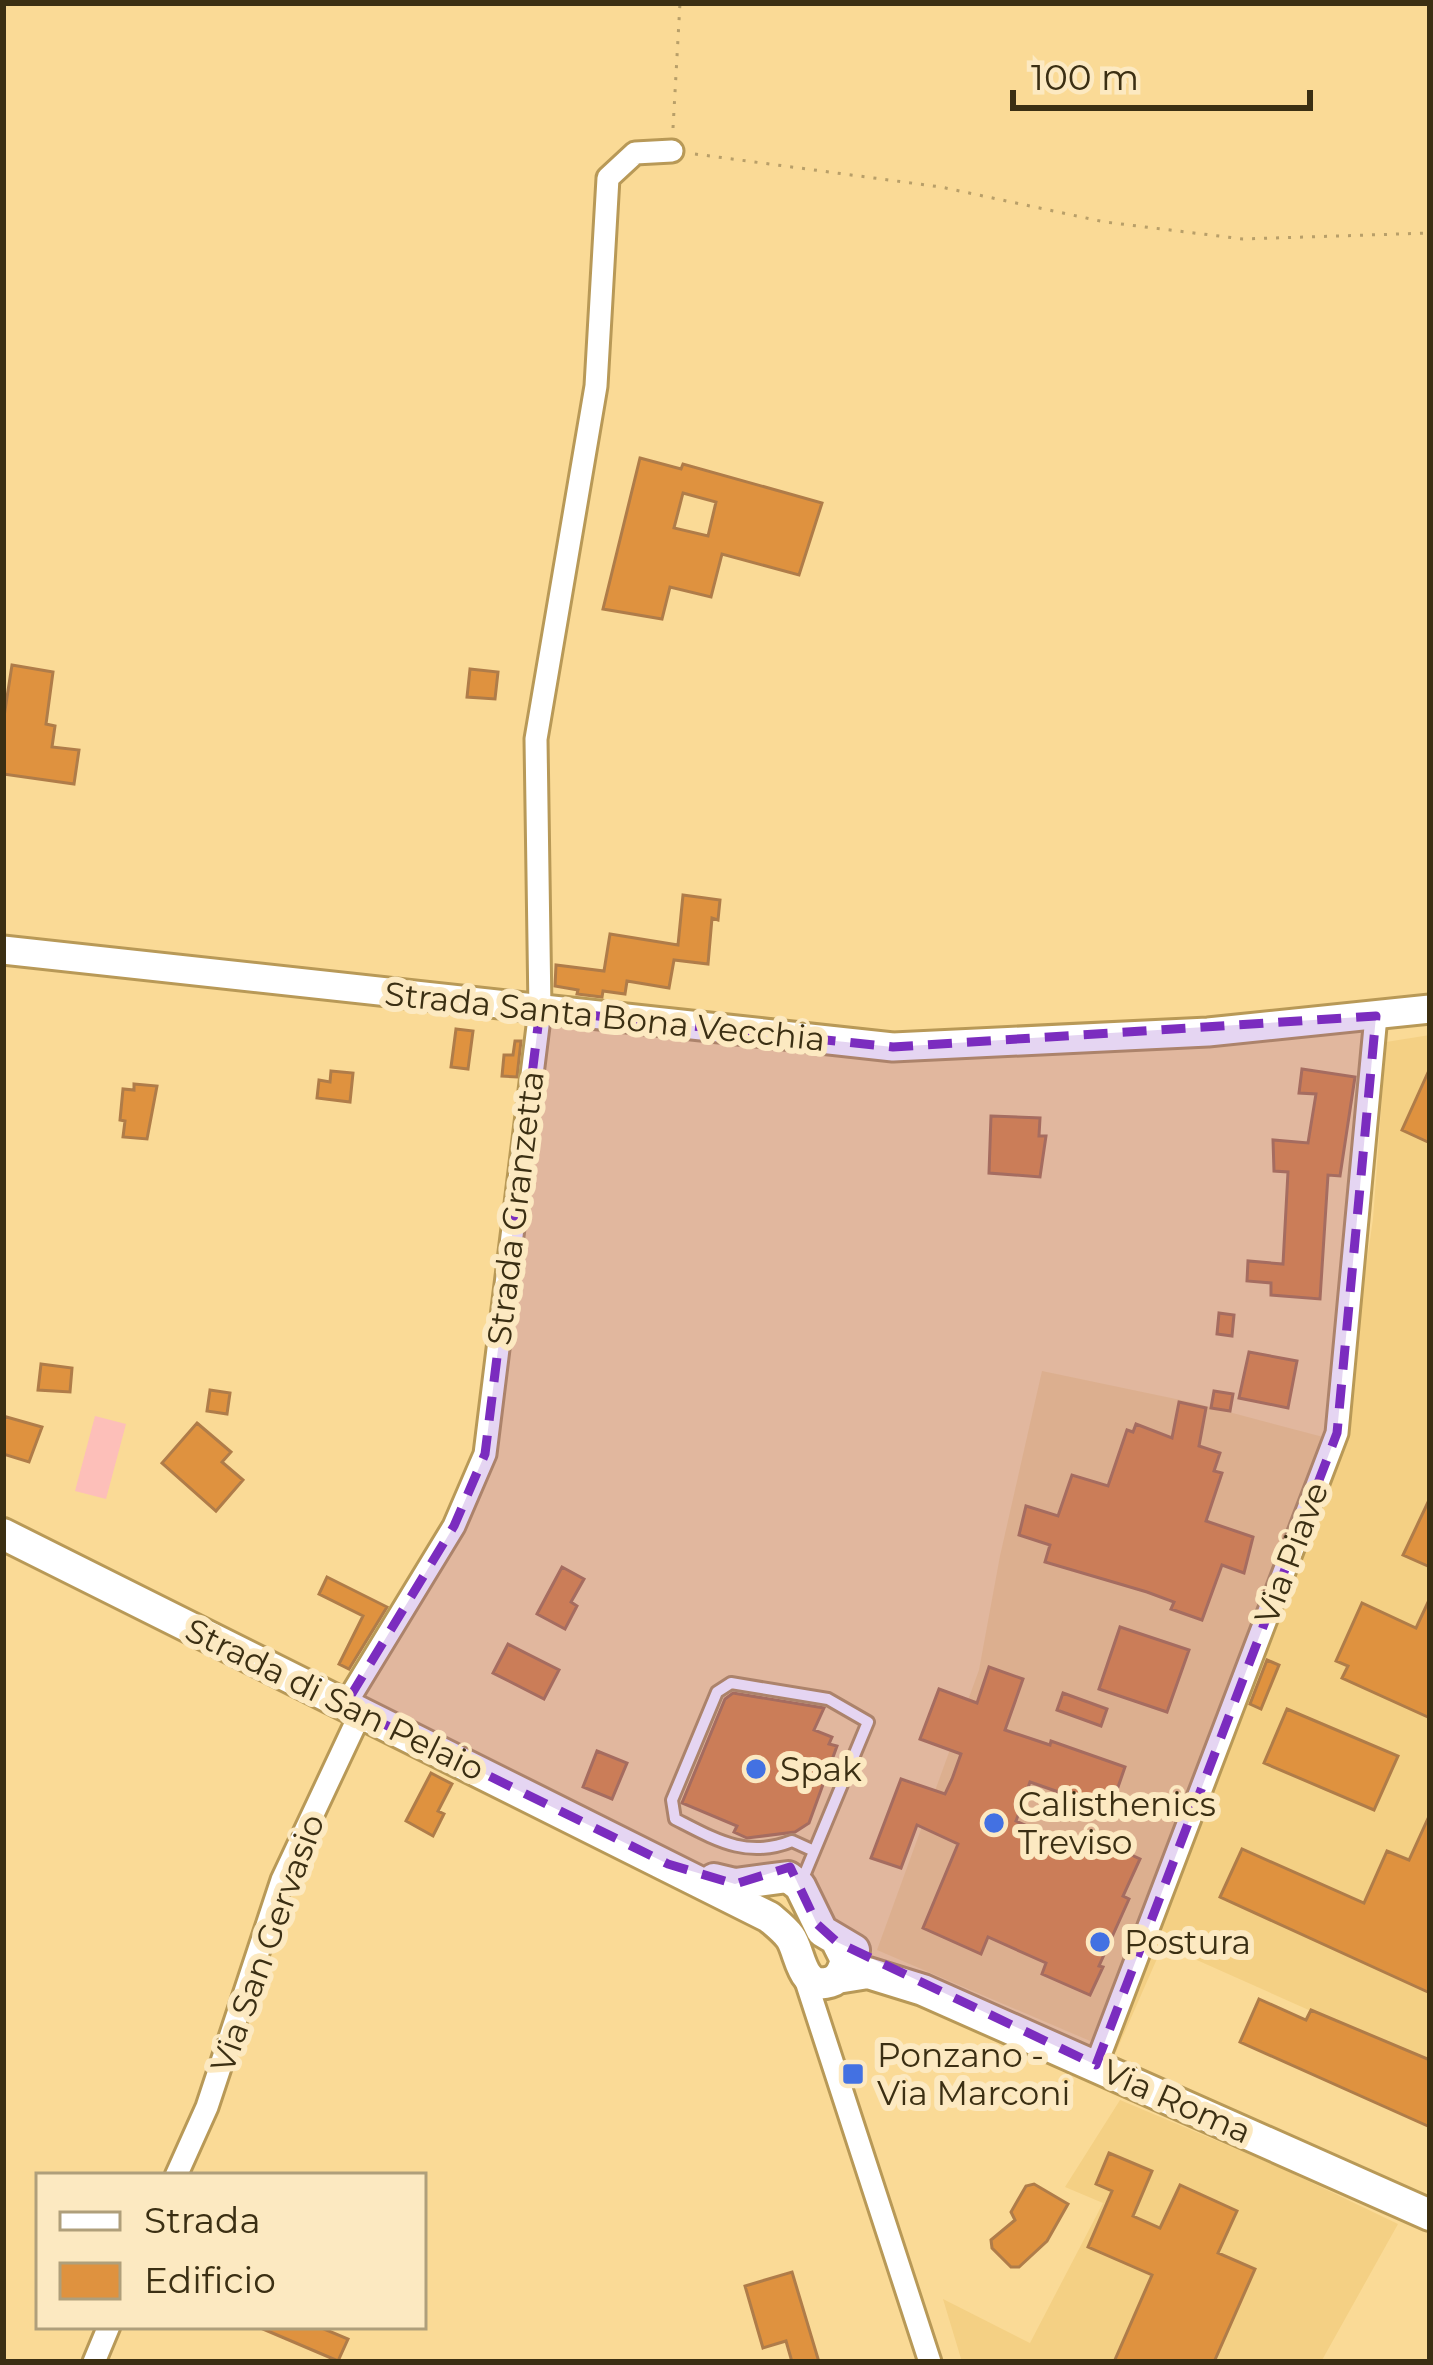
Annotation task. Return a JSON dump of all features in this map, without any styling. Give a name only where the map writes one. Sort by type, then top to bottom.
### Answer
[{"type":"main road","name":"Strada di San Pelaio","points":[[3,1534],[668,1864],[757,1897],[781,1876],[800,1886]]},
{"type":"main road","points":[[757,1897],[790,1936],[823,1995],[851,1949],[817,1924],[800,1886]]},
{"type":"main road","name":"Via Roma","points":[[851,1949],[923,1990],[1430,2215]]},
{"type":"main road","name":"Via Roma","points":[[823,1995],[868,1973],[923,1990]]},
{"type":"street","name":"Strada Granzetta","points":[[353,1708],[454,1526],[485,1454],[540,1010],[536,739],[596,386],[608,178],[634,153],[672,151]]},
{"type":"street","name":"Strada Santa Bona Vecchia","points":[[3,950],[893,1047],[1208,1032],[1430,1009]]},
{"type":"street","name":"Via Piave","points":[[1096,2065],[1337,1433],[1376,1016]]},
{"type":"street","name":"Via San Gervasio","points":[[177,2173],[207,2107],[283,1880],[353,1708]]},
{"type":"street","points":[[823,1995],[930,2362]]},
{"type":"street","points":[[94,2362],[109,2329]]},
{"type":"lane","points":[[800,1886],[868,1722],[828,1699],[731,1683],[718,1692],[673,1800],[675,1820],[733,1848],[770,1850],[792,1841],[814,1851]]},
{"type":"path","points":[[680,3],[672,151],[941,187],[1105,222],[1244,239],[1430,233]]},
{"type":"highlighted area","points":[[540,1010],[893,1047],[1376,1016],[1337,1433],[1096,2065],[837,1942],[817,1924],[790,1867],[735,1884],[668,1864],[345,1705],[454,1526],[485,1454]]},
{"type":"shaded area","points":[[1430,1035],[1430,2064],[1163,1945],[1116,2052],[877,1950],[979,1670],[1042,1371],[1195,1403],[1342,1442],[1356,1293],[1365,1274],[1373,1219],[1386,1042]]},
{"type":"shaded area","points":[[95,1416],[126,1424],[106,1499],[75,1491]]},
{"type":"shaded area","points":[[1120,2100],[1277,2166],[1398,2224],[1321,2362],[962,2362],[943,2299],[1030,2343],[1103,2203],[1065,2187]]},
{"type":"building","points":[[640,458],[681,469],[683,464],[822,503],[799,575],[722,554],[711,597],[670,587],[662,619],[603,609]],"holes":[[[683,493],[716,502],[708,536],[674,528]]]},
{"type":"building","points":[[12,665],[53,672],[46,724],[55,726],[52,747],[79,750],[74,784],[3,774],[3,723]]},
{"type":"building","points":[[470,669],[498,672],[495,699],[467,697]]},
{"type":"building","points":[[683,895],[720,900],[718,920],[712,918],[708,964],[674,960],[669,988],[627,981],[625,994],[603,991],[602,997],[555,986],[556,965],[604,971],[610,934],[678,945]]},
{"type":"building","points":[[456,1029],[473,1031],[468,1069],[451,1067]]},
{"type":"building","points":[[515,1041],[521,1041],[517,1077],[502,1076],[504,1055],[513,1055]]},
{"type":"building","points":[[1430,1068],[1430,1143],[1402,1130]]},
{"type":"building","points":[[1302,1069],[1355,1077],[1340,1176],[1328,1175],[1320,1299],[1271,1295],[1271,1283],[1247,1281],[1248,1261],[1283,1264],[1288,1172],[1274,1171],[1273,1140],[1308,1143],[1316,1094],[1299,1093]]},
{"type":"building","points":[[331,1071],[353,1073],[350,1102],[317,1098],[319,1080],[330,1082]]},
{"type":"building","points":[[134,1084],[157,1086],[147,1139],[123,1137],[123,1089],[134,1090]]},
{"type":"building","points":[[991,1116],[1040,1118],[1039,1136],[1046,1136],[1040,1177],[989,1173]]},
{"type":"building","points":[[1219,1313],[1234,1315],[1232,1336],[1217,1334]]},
{"type":"building","points":[[1249,1352],[1297,1361],[1288,1408],[1239,1398]]},
{"type":"building","points":[[41,1364],[72,1368],[70,1392],[38,1390]]},
{"type":"building","points":[[210,1390],[230,1393],[227,1414],[207,1411]]},
{"type":"building","points":[[1214,1391],[1233,1394],[1230,1411],[1211,1408]]},
{"type":"building","points":[[1179,1402],[1206,1408],[1199,1446],[1220,1453],[1214,1471],[1222,1473],[1206,1521],[1253,1537],[1244,1573],[1222,1565],[1202,1620],[1171,1609],[1174,1602],[1147,1592],[1045,1562],[1050,1545],[1019,1535],[1026,1506],[1058,1516],[1072,1475],[1108,1486],[1127,1430],[1133,1432],[1136,1424],[1172,1438]]},
{"type":"building","points":[[3,1416],[42,1427],[29,1462],[3,1454]]},
{"type":"building","points":[[197,1423],[231,1452],[222,1462],[243,1480],[216,1511],[162,1463]]},
{"type":"building","points":[[1430,1498],[1430,1567],[1403,1555]]},
{"type":"building","points":[[562,1567],[584,1579],[571,1602],[577,1606],[565,1629],[537,1614]]},
{"type":"building","points":[[327,1577],[387,1607],[349,1669],[339,1664],[363,1616],[319,1594]]},
{"type":"building","points":[[1430,1598],[1430,1718],[1342,1678],[1348,1666],[1336,1661],[1362,1603],[1416,1628]]},
{"type":"building","points":[[1120,1627],[1189,1650],[1167,1712],[1099,1689]]},
{"type":"building","points":[[508,1644],[559,1670],[544,1699],[493,1673]]},
{"type":"building","points":[[1267,1660],[1279,1665],[1261,1709],[1250,1704]]},
{"type":"building","points":[[989,1667],[1023,1679],[1005,1730],[1125,1767],[1110,1810],[1030,1782],[1016,1821],[1093,1855],[1099,1840],[1140,1859],[1090,1995],[1042,1974],[1046,1963],[988,1937],[981,1954],[923,1928],[958,1844],[917,1825],[901,1868],[871,1858],[901,1779],[945,1794],[952,1779],[961,1754],[920,1739],[939,1689],[977,1703]]},
{"type":"building","points":[[733,1693],[824,1708],[814,1730],[832,1737],[829,1744],[837,1746],[809,1823],[795,1832],[747,1838],[734,1832],[737,1826],[682,1803],[725,1699]]},
{"type":"building","points":[[1063,1693],[1107,1709],[1101,1726],[1057,1710]]},
{"type":"building","points":[[1287,1709],[1398,1756],[1374,1810],[1264,1763]]},
{"type":"building","points":[[597,1751],[627,1763],[612,1799],[583,1787]]},
{"type":"building","points":[[431,1773],[452,1784],[438,1811],[444,1814],[433,1836],[406,1821]]},
{"type":"building","points":[[1430,1814],[1430,1993],[1220,1897],[1242,1849],[1364,1903],[1387,1851],[1409,1860]]},
{"type":"building","points":[[1259,1999],[1306,2020],[1311,2010],[1430,2060],[1430,2127],[1240,2042]]},
{"type":"building","points":[[1109,2153],[1152,2171],[1133,2216],[1160,2228],[1180,2185],[1237,2211],[1218,2253],[1255,2269],[1214,2362],[1114,2362],[1152,2275],[1088,2247],[1112,2191],[1096,2184]]},
{"type":"building","points":[[1034,2184],[1068,2204],[1047,2241],[1019,2267],[1011,2267],[992,2248],[991,2240],[1015,2220],[1011,2212],[1026,2186]]},
{"type":"building","points":[[792,2272],[819,2362],[792,2362],[786,2341],[763,2348],[745,2286]]},
{"type":"building","points":[[263,2329],[324,2329],[348,2339],[338,2361]]},
{"type":"place","name":"Spak","points":[[756,1769]]},
{"type":"place","name":"Calisthenics Treviso","points":[[994,1823]]},
{"type":"place","name":"Postura","points":[[1100,1942]]},
{"type":"place","name":"Ponzano - Via Marconi","points":[[853,2074]]}]
